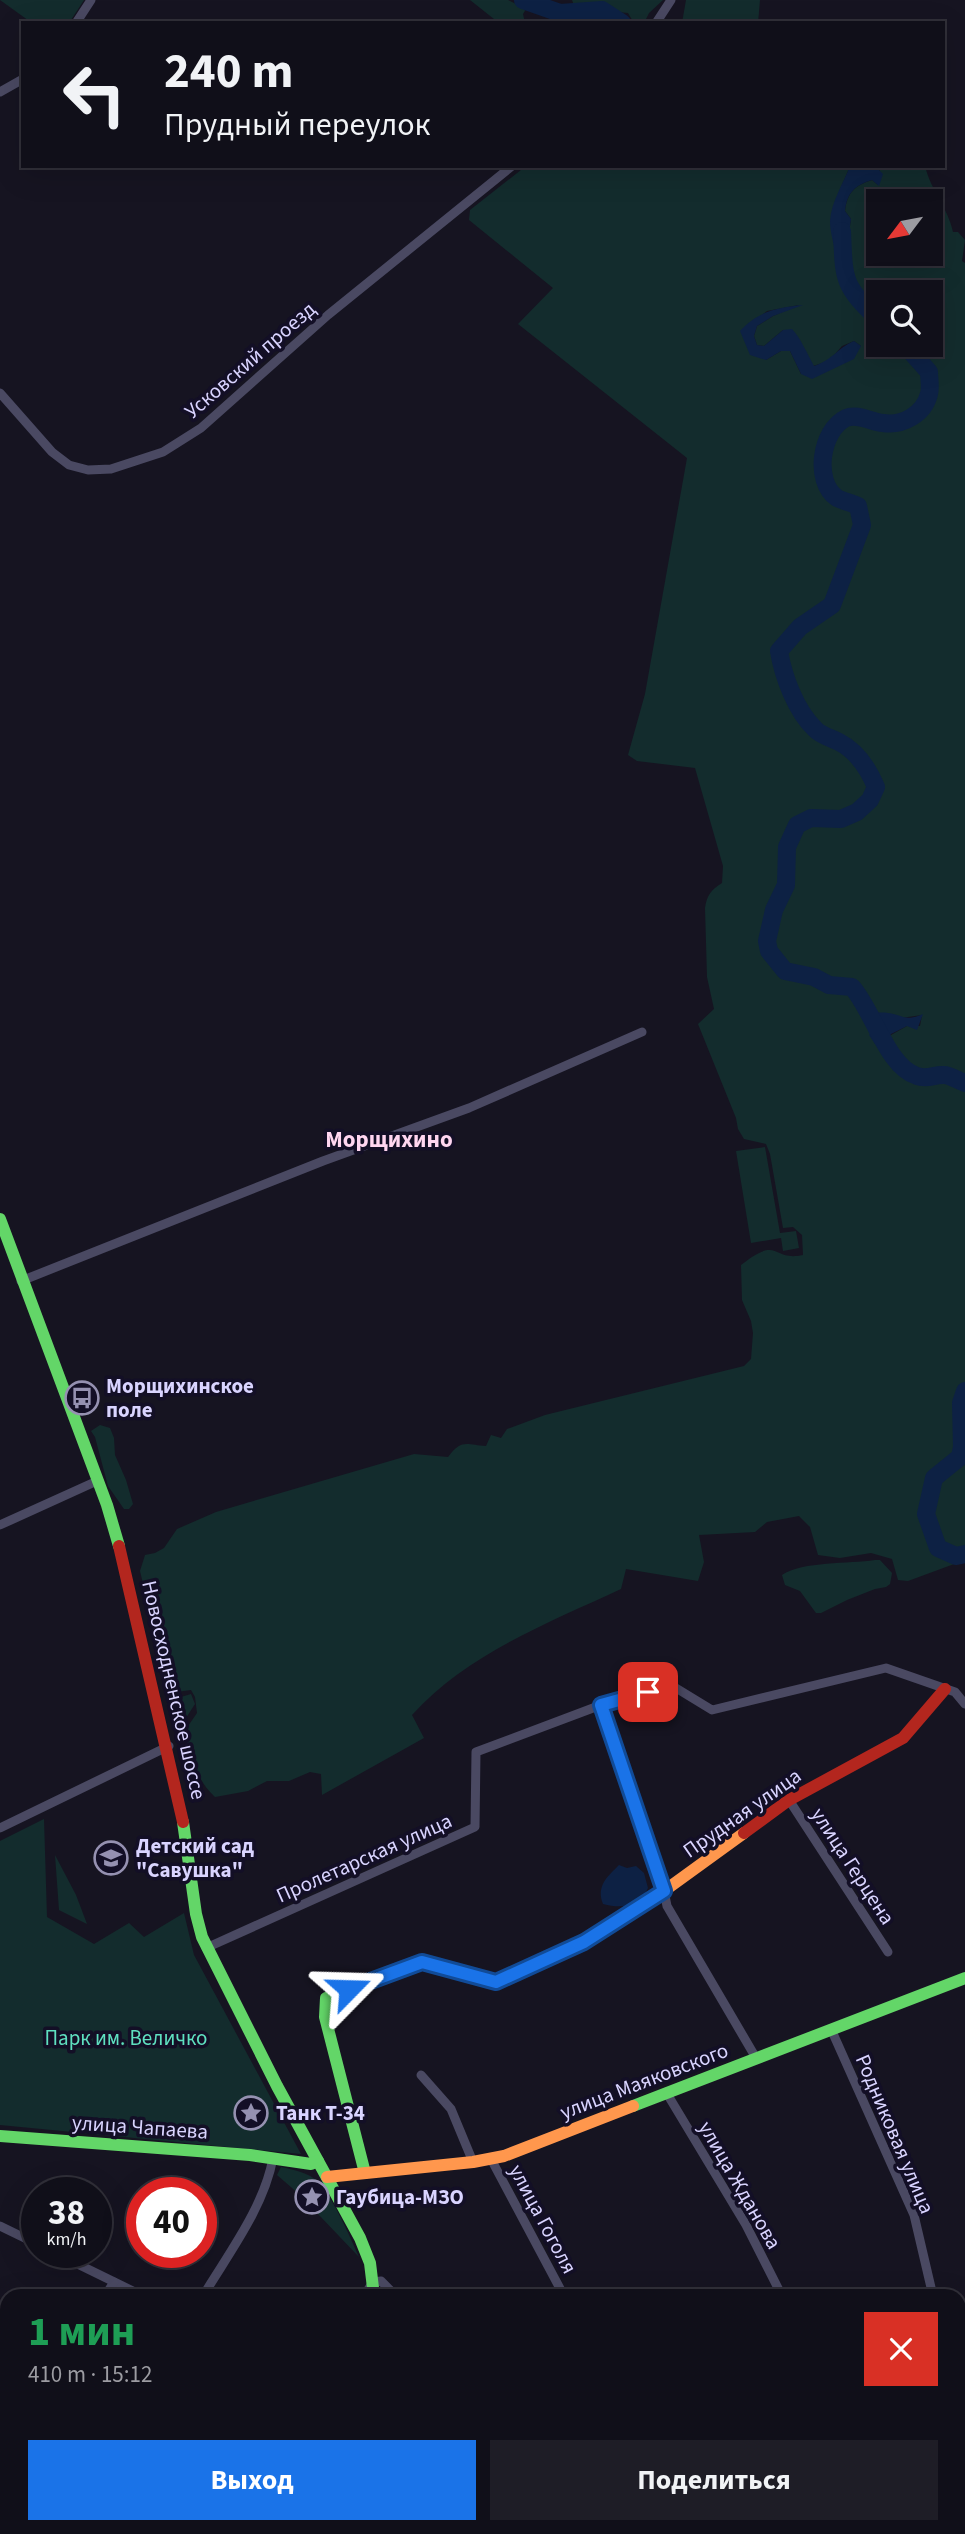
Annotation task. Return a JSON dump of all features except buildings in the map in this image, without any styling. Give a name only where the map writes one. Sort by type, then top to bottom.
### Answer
[{"type":"street","points":[[77,21],[92,0]]},
{"type":"street","points":[[658,21],[671,0]]},
{"type":"street","points":[[0,92],[21,80]]},
{"type":"street","name":"Усковский проезд","points":[[0,393],[52,452],[69,464],[88,470],[111,469],[163,452],[201,428],[328,315],[510,168]]},
{"type":"street","points":[[21,1281],[323,1161],[469,1108],[642,1032]]},
{"type":"street","name":"Новосходненское шоссе","points":[[0,1219],[97,1481],[126,1568],[169,1746],[198,1926],[206,1948],[366,2251],[374,2289]]},
{"type":"street","points":[[0,1525],[97,1481]]},
{"type":"street","name":"Пролетарская улица","points":[[206,1948],[475,1827],[476,1752],[601,1705],[671,1685],[712,1710],[886,1668],[955,1692],[965,1704]]},
{"type":"street","name":"Прудная улица","points":[[365,2173],[325,2017],[326,1998],[422,1962],[496,1982],[584,1942],[664,1891],[789,1800],[902,1738],[919,1723],[945,1689]]},
{"type":"street","points":[[601,1705],[667,1906],[756,2058]]},
{"type":"street","points":[[0,1828],[169,1746]]},
{"type":"street","name":"улица Герцена","points":[[789,1800],[888,1952]]},
{"type":"street","name":"улица Маяковского","points":[[327,2177],[491,2159],[965,1978]]},
{"type":"street","name":"Родниковая улица","points":[[831,2029],[914,2215],[931,2289]]},
{"type":"street","points":[[421,2075],[451,2109],[473,2162]]},
{"type":"street","name":"улица Жданова","points":[[666,2092],[746,2225],[778,2289]]},
{"type":"street","name":"улица Чапаева","points":[[0,2136],[273,2158],[311,2164],[318,2161]]},
{"type":"street","points":[[207,2289],[254,2210],[270,2173],[273,2158]]},
{"type":"street","name":"улица Гоголя","points":[[491,2159],[560,2289]]},
{"type":"street","points":[[0,2226],[21,2236]]},
{"type":"street","points":[[86,2268],[128,2289]]},
{"type":"street","points":[[368,2289],[373,2282],[381,2281],[389,2289]]},
{"type":"street","points":[[110,2289],[114,2282]]},
{"type":"green space","points":[[0,0],[84,0],[70,21],[29,21]]},
{"type":"green space","points":[[470,0],[508,0],[526,9],[523,14],[525,21],[496,21]]},
{"type":"green space","points":[[572,0],[663,0],[649,13],[645,21],[633,21],[628,13],[575,8]]},
{"type":"green space","points":[[686,0],[760,0],[758,21],[682,21]]},
{"type":"green space","points":[[523,168],[849,168],[833,211],[832,232],[839,260],[849,251],[847,246],[851,219],[845,211],[853,191],[872,180],[878,185],[880,168],[926,168],[934,189],[866,189],[866,266],[943,266],[943,207],[953,232],[958,232],[965,240],[962,261],[965,263],[965,1560],[908,1581],[898,1580],[892,1559],[871,1553],[840,1558],[818,1555],[810,1527],[799,1516],[767,1522],[755,1532],[699,1535],[704,1562],[698,1581],[626,1569],[621,1589],[510,1642],[458,1674],[412,1715],[424,1738],[322,1795],[321,1774],[310,1772],[289,1781],[267,1781],[248,1791],[215,1797],[199,1775],[184,1732],[197,1713],[195,1697],[191,1690],[169,1693],[140,1571],[145,1555],[164,1548],[177,1529],[216,1512],[414,1454],[448,1457],[461,1445],[486,1446],[491,1435],[501,1438],[507,1429],[545,1415],[744,1366],[751,1359],[753,1333],[742,1300],[741,1265],[769,1250],[785,1255],[803,1255],[802,1235],[793,1227],[783,1228],[766,1144],[744,1139],[738,1129],[698,1024],[714,1009],[707,977],[705,908],[710,893],[722,883],[723,866],[695,768],[637,761],[628,755],[645,694],[687,458],[518,324],[553,288],[469,220],[470,210]],"holes":[[[799,305],[757,326],[754,336],[757,345],[764,346],[783,330],[802,347],[813,366],[829,361],[801,374],[790,351],[781,351],[766,360],[741,332],[767,311]],[[854,341],[861,346],[829,361],[842,346]],[[862,998],[875,1012],[901,1018],[922,1015],[920,1026],[907,1026],[875,1044]]]},
{"type":"green space","points":[[765,1147],[780,1233],[796,1231],[799,1248],[783,1251],[781,1238],[751,1243],[736,1151]]},
{"type":"green space","points":[[100,1425],[110,1428],[114,1438],[115,1455],[133,1504],[129,1509],[124,1509],[108,1486],[91,1431]]},
{"type":"green space","points":[[880,1560],[892,1573],[890,1584],[821,1613],[816,1613],[800,1591],[785,1585],[782,1575],[814,1565]]},
{"type":"green space","points":[[191,1694],[195,1704],[186,1718],[177,1725],[170,1710],[171,1700]]},
{"type":"green space","name":"Парк им. Величко","points":[[44,1819],[47,1917],[94,1944],[129,1923],[144,1937],[184,1913],[194,1955],[301,2154],[0,2125],[0,1841]]},
{"type":"green space","points":[[55,1855],[76,1895],[87,1924],[59,1910]]},
{"type":"green space","points":[[281,2167],[296,2170],[318,2182],[335,2207],[359,2257],[299,2194],[277,2175]]},
{"type":"water","points":[[849,168],[880,168],[883,174],[879,186],[872,180],[861,184],[848,199],[845,211],[851,219],[847,246],[849,251],[838,261],[830,221],[835,200]]},
{"type":"water","points":[[803,305],[773,316],[757,326],[754,336],[757,345],[764,346],[783,330],[792,329],[814,366],[854,341],[861,346],[854,359],[812,379],[801,374],[790,351],[781,351],[766,360],[750,355],[740,331],[753,319],[768,312]]},
{"type":"water","points":[[860,998],[875,1012],[908,1018],[923,1014],[917,1030],[907,1026],[891,1034],[885,1043],[875,1044],[869,1035],[874,1032]]},
{"type":"water","points":[[619,1865],[627,1868],[636,1866],[644,1873],[648,1888],[635,1903],[617,1906],[603,1904],[602,1887]]},
{"type":"waterway","points":[[523,0],[560,13],[602,10],[619,21]]},
{"type":"waterway","points":[[842,231],[847,280],[857,298],[866,307]]},
{"type":"waterway","points":[[916,357],[929,372],[930,389],[918,413],[898,423],[883,423],[860,417],[846,418],[837,424],[831,433],[823,456],[825,480],[829,490],[837,498],[858,506],[862,525],[832,605],[800,627],[779,651],[791,693],[808,722],[820,733],[857,755],[876,787],[870,800],[857,812],[841,819],[811,818],[797,825],[787,847],[786,885],[774,910],[767,941],[769,951],[785,971],[814,977],[829,985],[852,987],[889,1050],[906,1071],[921,1077],[946,1075],[965,1083]]},
{"type":"waterway","points":[[965,1391],[961,1403],[960,1457],[934,1478],[926,1514],[938,1548],[956,1556],[965,1554]]},
{"type":"traffic: fast","points":[[0,1219],[107,1505],[119,1546]]},
{"type":"traffic: fast","points":[[183,1822],[196,1914],[202,1937],[277,2086],[360,2238],[370,2263],[373,2289]]},
{"type":"traffic: fast","points":[[365,2173],[325,2017],[326,1998],[422,1962],[490,1980]]},
{"type":"traffic: fast","points":[[633,2106],[965,1978]]},
{"type":"traffic: fast","points":[[0,2136],[250,2155],[311,2164],[318,2161]]},
{"type":"traffic: slow","points":[[490,1980],[496,1982],[584,1942],[664,1891],[744,1833]]},
{"type":"traffic: slow","points":[[327,2177],[473,2162],[504,2156],[633,2106]]},
{"type":"traffic: jam","points":[[119,1546],[183,1822]]},
{"type":"traffic: jam","points":[[744,1833],[789,1800],[903,1738],[945,1689]]},
{"type":"place","name":"Морщихинское поле","points":[[82,1398]]},
{"type":"place","name":"Детский сад \"Савушка\"","points":[[111,1858]]},
{"type":"place","name":"Танк Т-34","points":[[251,2113]]},
{"type":"place","name":"Гаубица-МЗО","points":[[312,2197]]},
{"type":"district","name":"Морщихино","points":[[389,1139]]},
{"type":"route","points":[[349,1989],[422,1962],[496,1982],[584,1942],[664,1891],[601,1705],[648,1692]]}]
